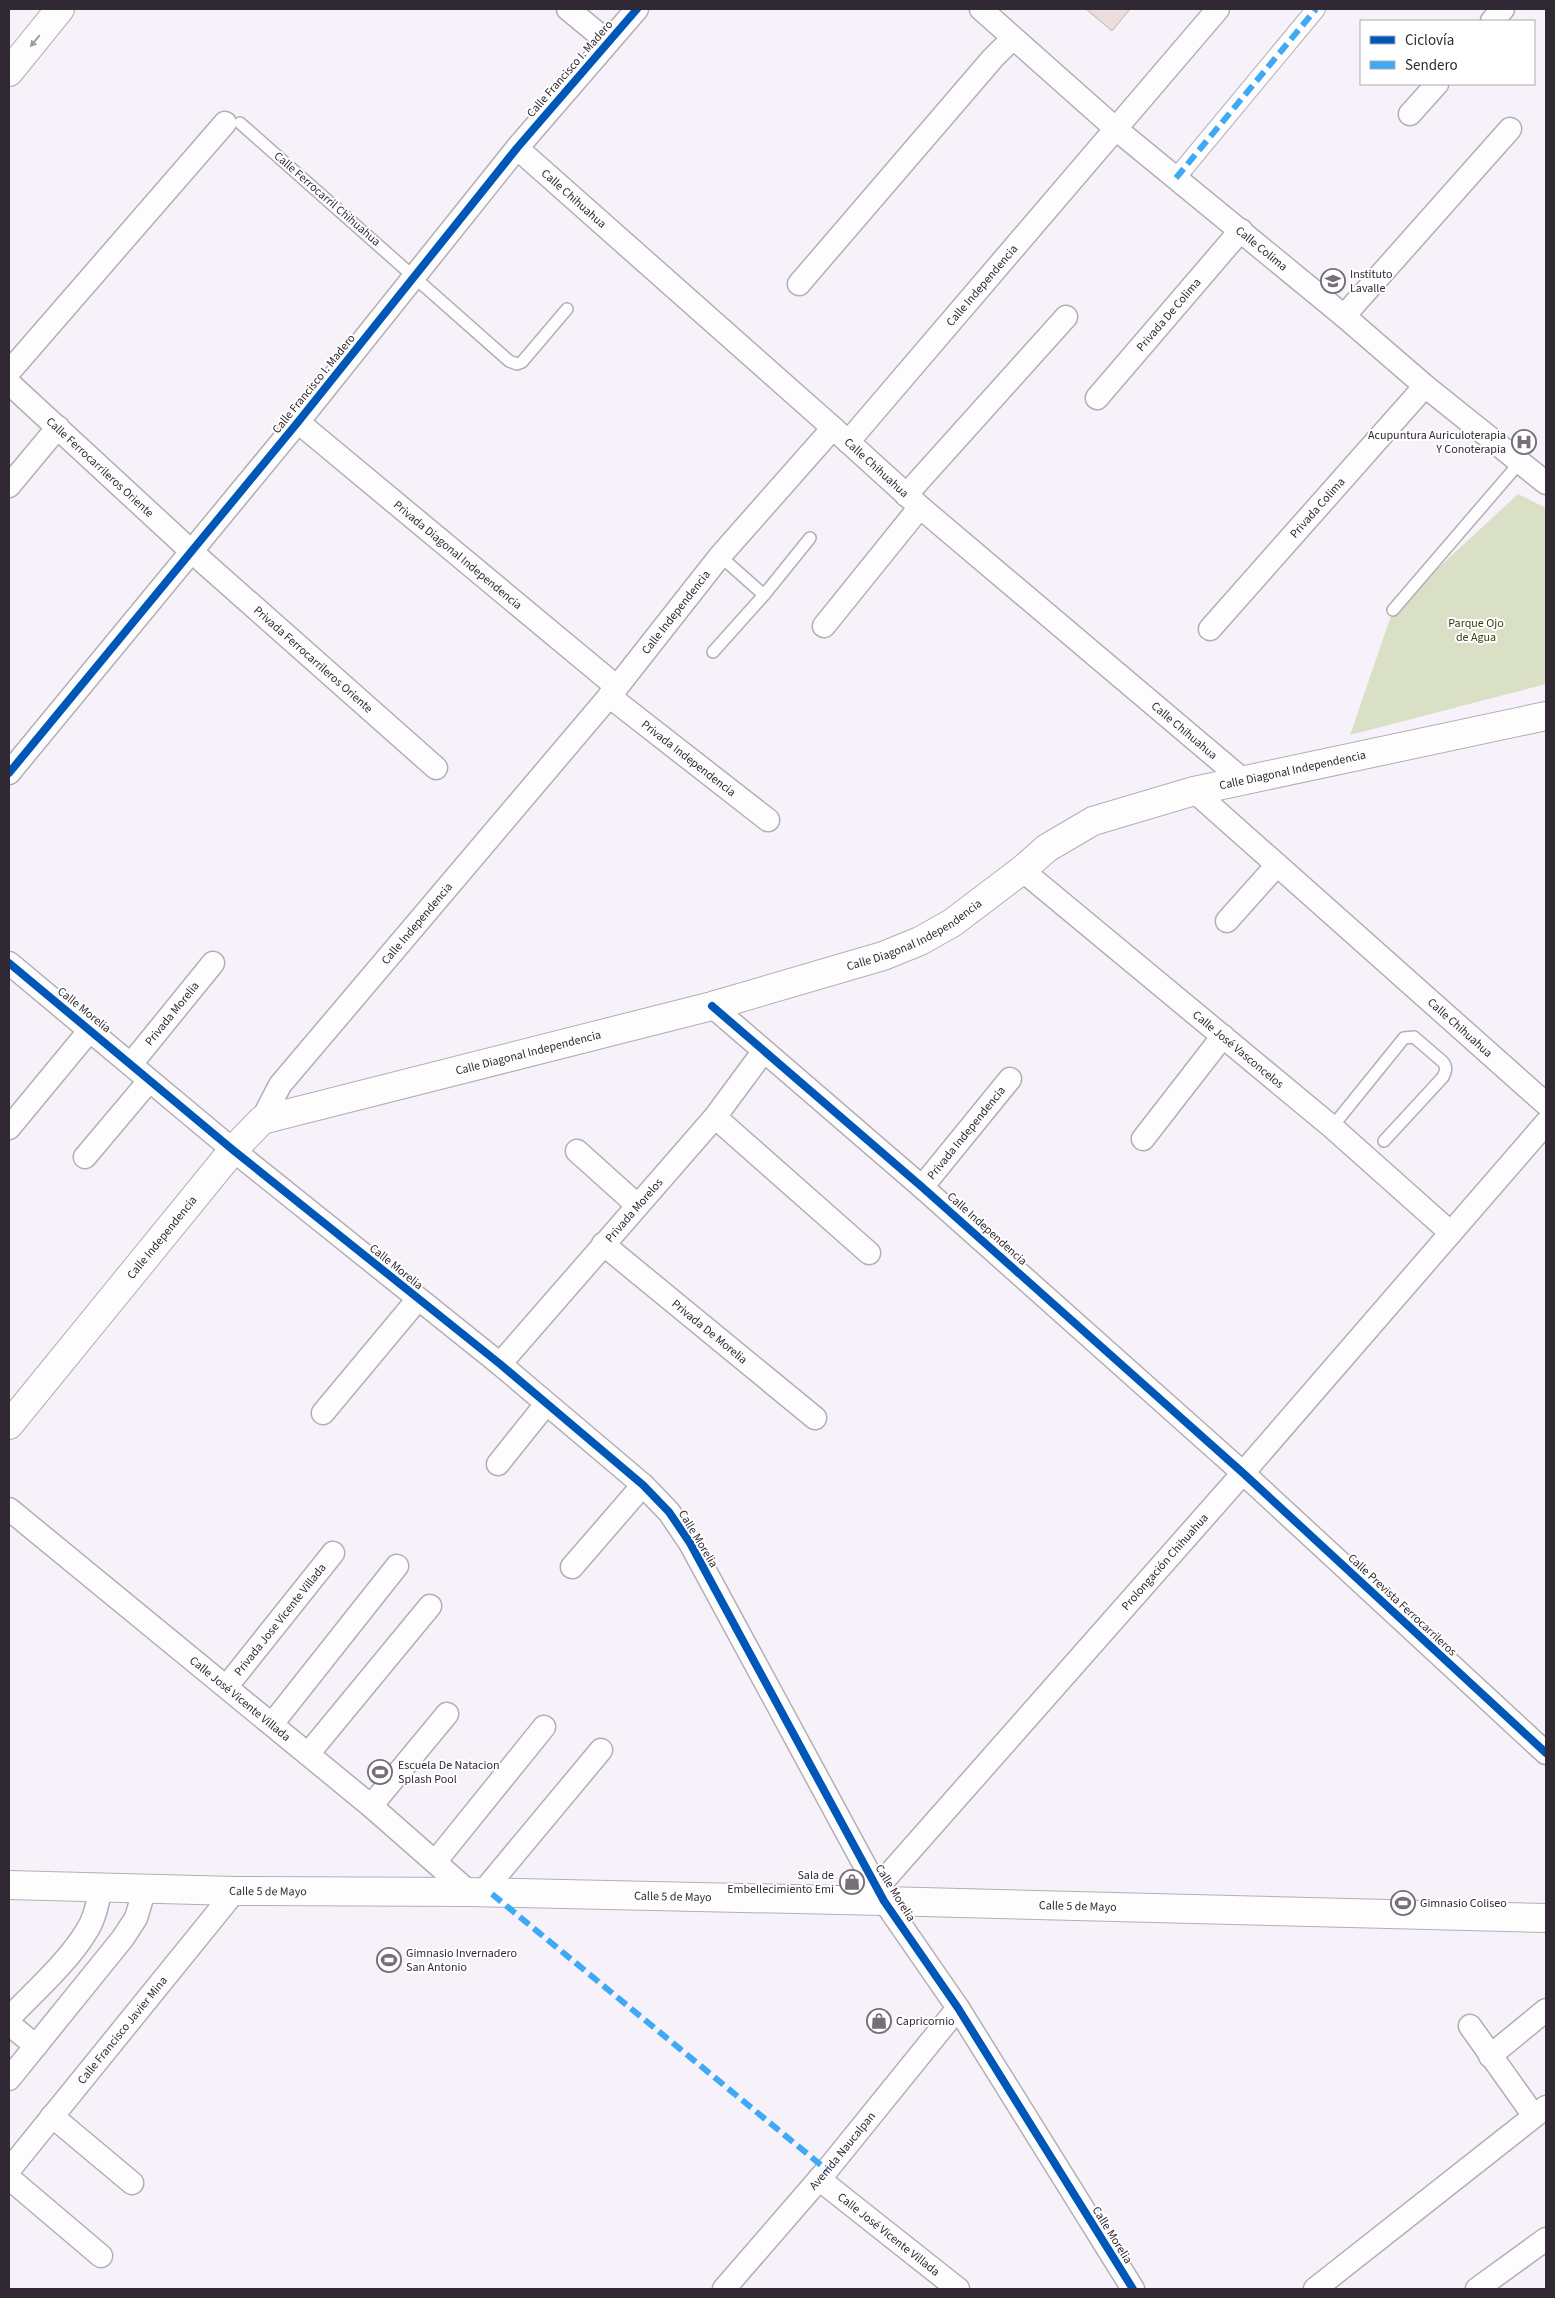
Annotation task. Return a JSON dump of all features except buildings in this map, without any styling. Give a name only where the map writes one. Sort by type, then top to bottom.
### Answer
[{"type":"main road","points":[[9,72],[54,11]]},
{"type":"main road","name":"Calle Diagonal Independencia","points":[[262,1120],[712,1006],[883,956],[920,941],[952,923],[1022,870],[1047,848],[1093,821],[1194,791],[1546,716]]},
{"type":"main road","name":"Calle Independencia","points":[[9,1425],[234,1150],[262,1120]]},
{"type":"main road","name":"Calle 5 de Mayo","points":[[9,1885],[235,1891],[880,1894],[1546,1918]]},
{"type":"street","points":[[568,9],[608,42]]},
{"type":"street","name":"Calle Francisco I. Madero","points":[[9,773],[298,422],[517,148],[637,9]]},
{"type":"street","name":"Calle Colima","points":[[981,9],[1116,129],[1241,230],[1425,386],[1521,461],[1546,483]]},
{"type":"street","name":"Calle Independencia","points":[[262,1120],[280,1085],[613,692],[720,556],[841,435],[1116,129],[1218,9]]},
{"type":"street","points":[[1176,178],[1316,9]]},
{"type":"street","points":[[1493,20],[1503,9]]},
{"type":"street","points":[[799,284],[1013,38]]},
{"type":"street","points":[[1410,114],[1436,85]]},
{"type":"street","points":[[9,372],[232,123]]},
{"type":"street","points":[[1344,316],[1510,129]]},
{"type":"street","name":"Calle Chihuahua","points":[[517,148],[913,501],[1244,780]]},
{"type":"street","name":"Privada De Colima","points":[[1097,398],[1241,230]]},
{"type":"street","points":[[824,626],[913,501],[1066,317]]},
{"type":"street","name":"Calle Ferrocarrileros Oriente","points":[[9,383],[191,552]]},
{"type":"street","name":"Privada Colima","points":[[1210,629],[1425,386]]},
{"type":"street","name":"Privada Diagonal Independencia","points":[[298,422],[613,692]]},
{"type":"street","points":[[9,486],[58,428]]},
{"type":"street","name":"Privada Ferrocarrileros Oriente","points":[[191,552],[436,768]]},
{"type":"street","name":"Privada Independencia","points":[[613,692],[768,820]]},
{"type":"street","name":"Calle Chihuahua","points":[[1194,791],[1546,1104]]},
{"type":"street","points":[[1227,921],[1277,865]]},
{"type":"street","name":"Calle José Vasconcelos","points":[[1022,870],[1332,1127],[1451,1233]]},
{"type":"street","name":"Calle Morelia","points":[[9,963],[149,1081],[500,1364],[642,1485],[669,1512],[690,1543],[880,1894],[958,2008],[1133,2289]]},
{"type":"street","name":"Privada Morelia","points":[[131,1064],[213,963]]},
{"type":"street","name":"Calle Independencia","points":[[712,1006],[763,1052],[922,1186],[1243,1472]]},
{"type":"street","points":[[9,1128],[90,1030]]},
{"type":"street","points":[[1143,1139],[1223,1036]]},
{"type":"street","name":"Privada Morelos","points":[[500,1364],[637,1205],[716,1117],[763,1052]]},
{"type":"street","name":"Privada Independencia","points":[[922,1186],[1010,1079]]},
{"type":"street","points":[[84,1157],[149,1081]]},
{"type":"street","points":[[716,1117],[869,1253]]},
{"type":"street","name":"Prolongación Chihuahua","points":[[880,1894],[1546,1123]]},
{"type":"street","points":[[577,1151],[637,1205]]},
{"type":"street","name":"Privada De Morelia","points":[[603,1244],[815,1418]]},
{"type":"street","points":[[323,1413],[418,1299]]},
{"type":"street","points":[[498,1464],[546,1404]]},
{"type":"street","name":"Calle Prevista Ferrocarrileros","points":[[1243,1472],[1546,1753]]},
{"type":"street","points":[[572,1567],[642,1485]]},
{"type":"street","name":"Calle José Vicente Villada","points":[[9,1509],[372,1806],[434,1862],[475,1893]]},
{"type":"street","name":"Privada Jose Vicente Villada","points":[[227,1686],[333,1553]]},
{"type":"street","points":[[272,1724],[397,1566]]},
{"type":"street","points":[[308,1754],[430,1606]]},
{"type":"street","points":[[372,1806],[447,1714]]},
{"type":"street","points":[[434,1862],[544,1728]]},
{"type":"street","points":[[475,1893],[601,1750]]},
{"type":"street","points":[[9,2018],[68,1955],[86,1932],[94,1917],[101,1888]]},
{"type":"street","points":[[9,2079],[123,1938],[136,1918],[145,1888]]},
{"type":"street","name":"Calle Francisco Javier Mina","points":[[9,2170],[235,1891]]},
{"type":"street","name":"Avenida Naucalpan","points":[[724,2289],[819,2179],[958,2008]]},
{"type":"street","points":[[1490,2056],[1546,2010]]},
{"type":"street","points":[[9,2024],[36,2046]]},
{"type":"street","points":[[1316,2289],[1540,2112],[1490,2056],[1470,2026]]},
{"type":"street","points":[[52,2116],[132,2183]]},
{"type":"street","points":[[9,2178],[101,2256]]},
{"type":"street","name":"Calle José Vicente Villada","points":[[819,2179],[958,2289]]},
{"type":"street","points":[[1485,2287],[1546,2239]]},
{"type":"lane","name":"Calle Ferrocarril Chihuahua","points":[[232,123],[414,276],[510,361],[517,364],[522,362],[567,309]]},
{"type":"lane","points":[[1393,610],[1521,461]]},
{"type":"lane","points":[[713,652],[764,595],[810,538]]},
{"type":"lane","points":[[720,556],[764,595]]},
{"type":"lane","points":[[1332,1127],[1404,1038],[1414,1037],[1443,1062],[1446,1066],[1445,1072],[1384,1141]]},
{"type":"green space","name":"Parque Ojo de Agua","points":[[1518,494],[1546,508],[1546,684],[1350,735],[1393,610]]},
{"type":"marked path","points":[[1176,178],[1316,9]]},
{"type":"marked path","points":[[492,1894],[827,2170]]},
{"type":"cycle path","points":[[9,773],[298,422],[517,148],[637,9]]},
{"type":"cycle path","points":[[9,963],[233,1150],[500,1364],[643,1485],[669,1512],[690,1543],[884,1901],[958,2008],[1133,2289]]},
{"type":"cycle path","points":[[712,1006],[922,1187],[1243,1473],[1546,1753]]},
{"type":"place","name":"Instituto Lavalle","points":[[1333,281]]},
{"type":"place","name":"Acupuntura Auriculoterapia Y Conoterapia","points":[[1524,442]]},
{"type":"place","name":"Escuela De Natacion Splash Pool","points":[[380,1772]]},
{"type":"place","name":"Sala de Embellecimiento Emi","points":[[852,1882]]},
{"type":"place","name":"Gimnasio Coliseo","points":[[1403,1903]]},
{"type":"place","name":"Gimnasio Invernadero San Antonio","points":[[389,1960]]},
{"type":"place","name":"Capricornio","points":[[879,2021]]}]
